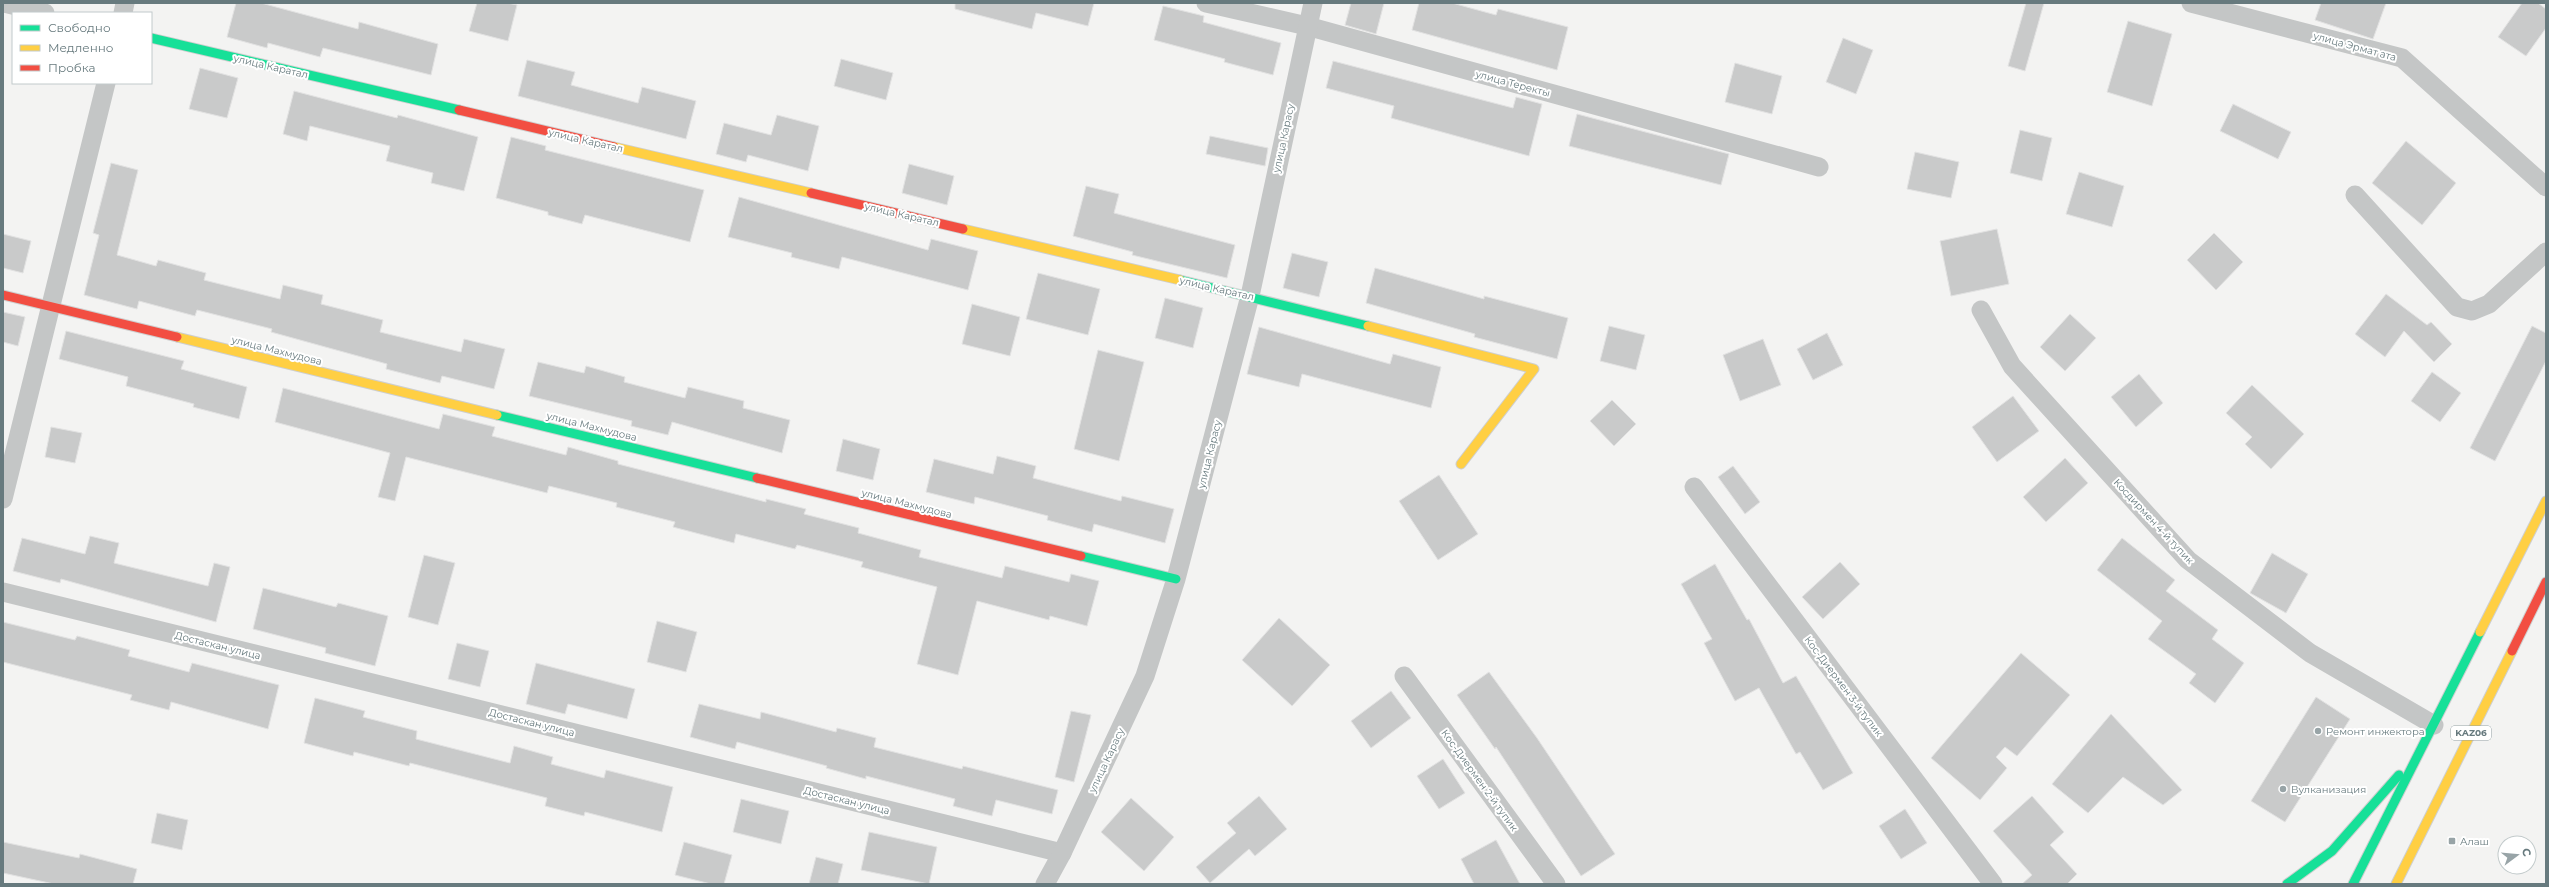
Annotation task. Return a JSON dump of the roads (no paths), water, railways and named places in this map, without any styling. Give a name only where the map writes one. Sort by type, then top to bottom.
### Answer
[{"type":"main road","name":"улица Каратал","points":[[152,38],[1250,296],[1534,369],[1461,464]]},
{"type":"main road","name":"улица Махмудова","points":[[3,295],[1176,579]]},
{"type":"main road","points":[[2353,884],[2546,501]]},
{"type":"main road","name":"KАZ06","points":[[2396,884],[2546,582]]},
{"type":"main road","points":[[2287,884],[2332,851],[2417,757]]},
{"type":"main road","name":"KАZ06","points":[[2407,884],[2436,805]]},
{"type":"street","points":[[4,3],[41,12]]},
{"type":"street","name":"улица Теректы","points":[[1206,3],[1307,26],[1819,167]]},
{"type":"street","name":"улица Карасу","points":[[1044,884],[1062,853],[1145,676],[1176,579],[1250,296],[1312,3]]},
{"type":"street","name":"улица Эрмат ата","points":[[2191,3],[2402,58],[2546,187]]},
{"type":"street","points":[[3,500],[106,84]]},
{"type":"street","points":[[2354,195],[2457,307],[2472,311],[2489,304],[2546,252]]},
{"type":"street","name":"Косдирмен 4-й тупик","points":[[1981,310],[2012,366],[2188,560],[2310,653],[2434,725]]},
{"type":"street","name":"Кос-Диермен 3-й тупик","points":[[1694,487],[1993,884]]},
{"type":"street","name":"Достаскан улица","points":[[3,592],[1062,853]]},
{"type":"street","name":"Кос-Диермен 2-й тупик","points":[[1404,676],[1556,884]]},
{"type":"place","name":"Ремонт инжектора","points":[[2318,731]]},
{"type":"place","name":"Вулканизация","points":[[2283,789]]},
{"type":"place","name":"Алаш","points":[[2452,841]]}]
